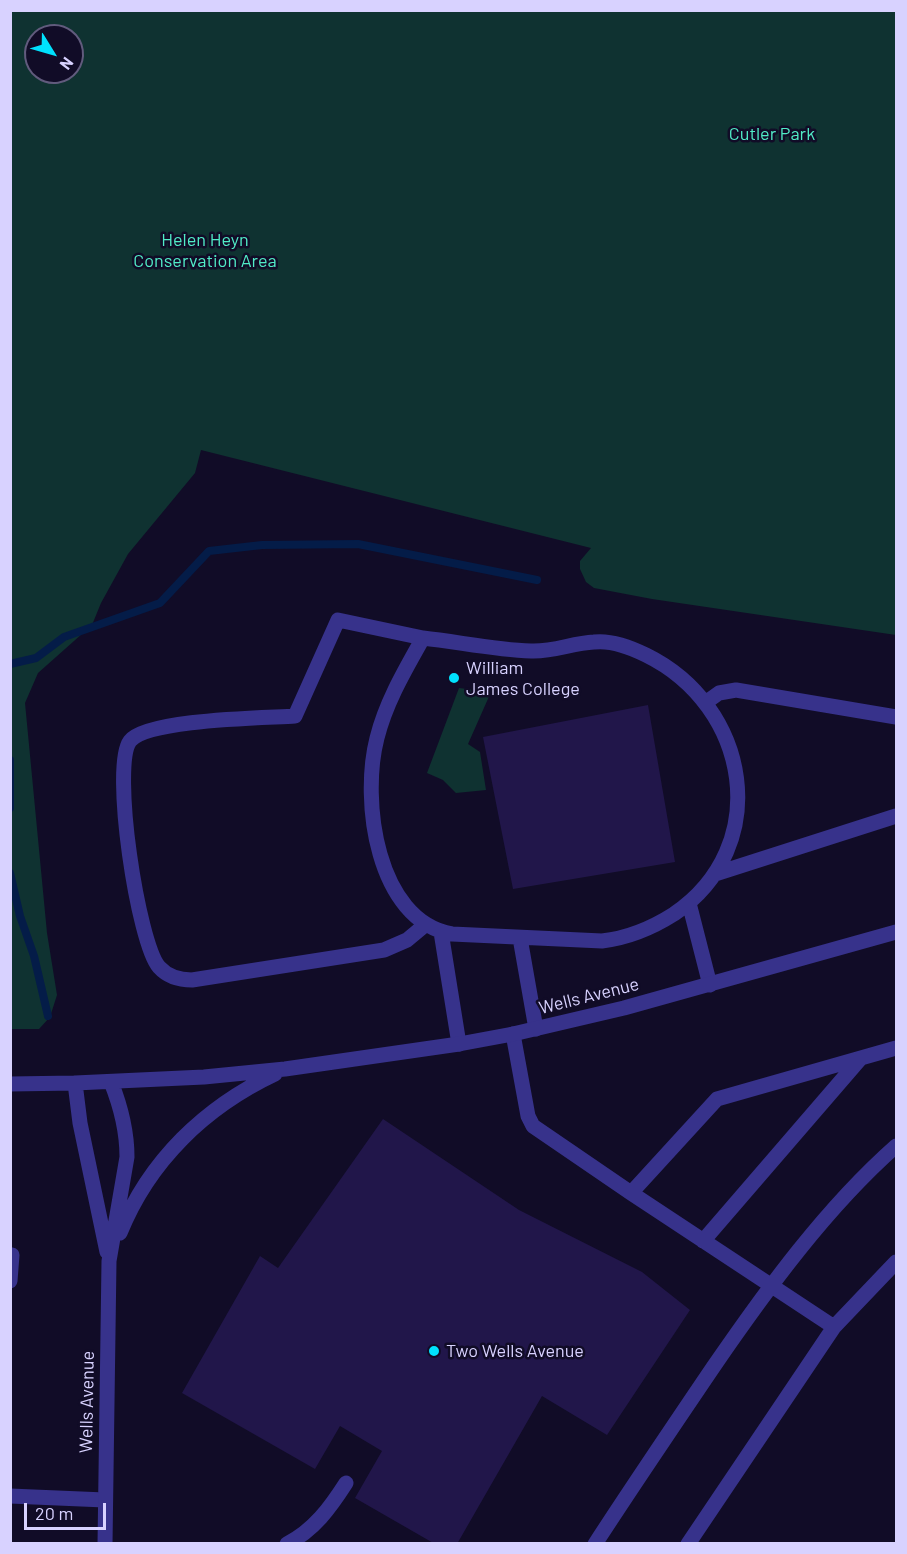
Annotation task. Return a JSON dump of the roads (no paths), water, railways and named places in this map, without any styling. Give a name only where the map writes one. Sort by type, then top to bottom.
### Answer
[{"type":"street","points":[[423,638],[390,700],[376,740],[371,782],[373,823],[388,876],[404,903],[425,925],[441,932],[520,938],[602,941],[625,937],[661,922],[689,903],[715,874],[732,835],[737,808],[736,770],[725,734],[705,703],[689,686],[657,661],[634,650],[594,641],[550,651],[524,651],[423,638],[339,620],[295,716],[179,725],[136,736],[130,741],[124,757],[124,783],[130,855],[141,917],[154,959],[159,967],[175,978],[192,980],[384,950],[407,940],[425,925]]},
{"type":"street","points":[[705,703],[719,693],[736,690],[897,717]]},
{"type":"street","points":[[715,874],[897,816]]},
{"type":"street","points":[[689,903],[710,985]]},
{"type":"street","points":[[441,932],[459,1044]]},
{"type":"street","name":"Wells Avenue","points":[[10,1084],[204,1077],[285,1069],[459,1044],[537,1029],[624,1008],[897,932]]},
{"type":"street","points":[[520,938],[537,1029]]},
{"type":"street","points":[[513,1034],[530,1122],[631,1193],[834,1327]]},
{"type":"street","points":[[631,1193],[717,1099],[897,1048]]},
{"type":"street","points":[[703,1241],[860,1058]]},
{"type":"street","name":"Wells Avenue","points":[[109,1261],[126,1219],[157,1165],[181,1139],[211,1113],[229,1100],[285,1069]]},
{"type":"street","name":"Wells Avenue","points":[[105,1544],[109,1261],[127,1157],[127,1141],[121,1108],[111,1082]]},
{"type":"street","name":"Wells Avenue","points":[[75,1083],[80,1123],[109,1261]]},
{"type":"street","points":[[595,1544],[645,1466],[770,1285],[868,1171],[897,1146]]},
{"type":"street","points":[[10,1281],[12,1255]]},
{"type":"street","points":[[688,1544],[834,1327],[897,1262]]},
{"type":"street","points":[[298,1541],[329,1508],[346,1483]]},
{"type":"street","points":[[10,1496],[105,1500]]},
{"type":"waterway","points":[[10,664],[36,658],[64,637],[160,603],[209,551],[262,545],[358,544],[537,580]]},
{"type":"waterway","points":[[10,760],[10,808]]},
{"type":"waterway","points":[[10,873],[20,916],[34,956],[48,1016]]},
{"type":"place","name":"William James College","points":[[454,678]]},
{"type":"place","name":"Two Wells Avenue","points":[[434,1351]]},
{"type":"park label","name":"Cutler Park","points":[[772,134]]},
{"type":"park label","name":"Helen Heyn Conservation Area","points":[[205,250]]}]
